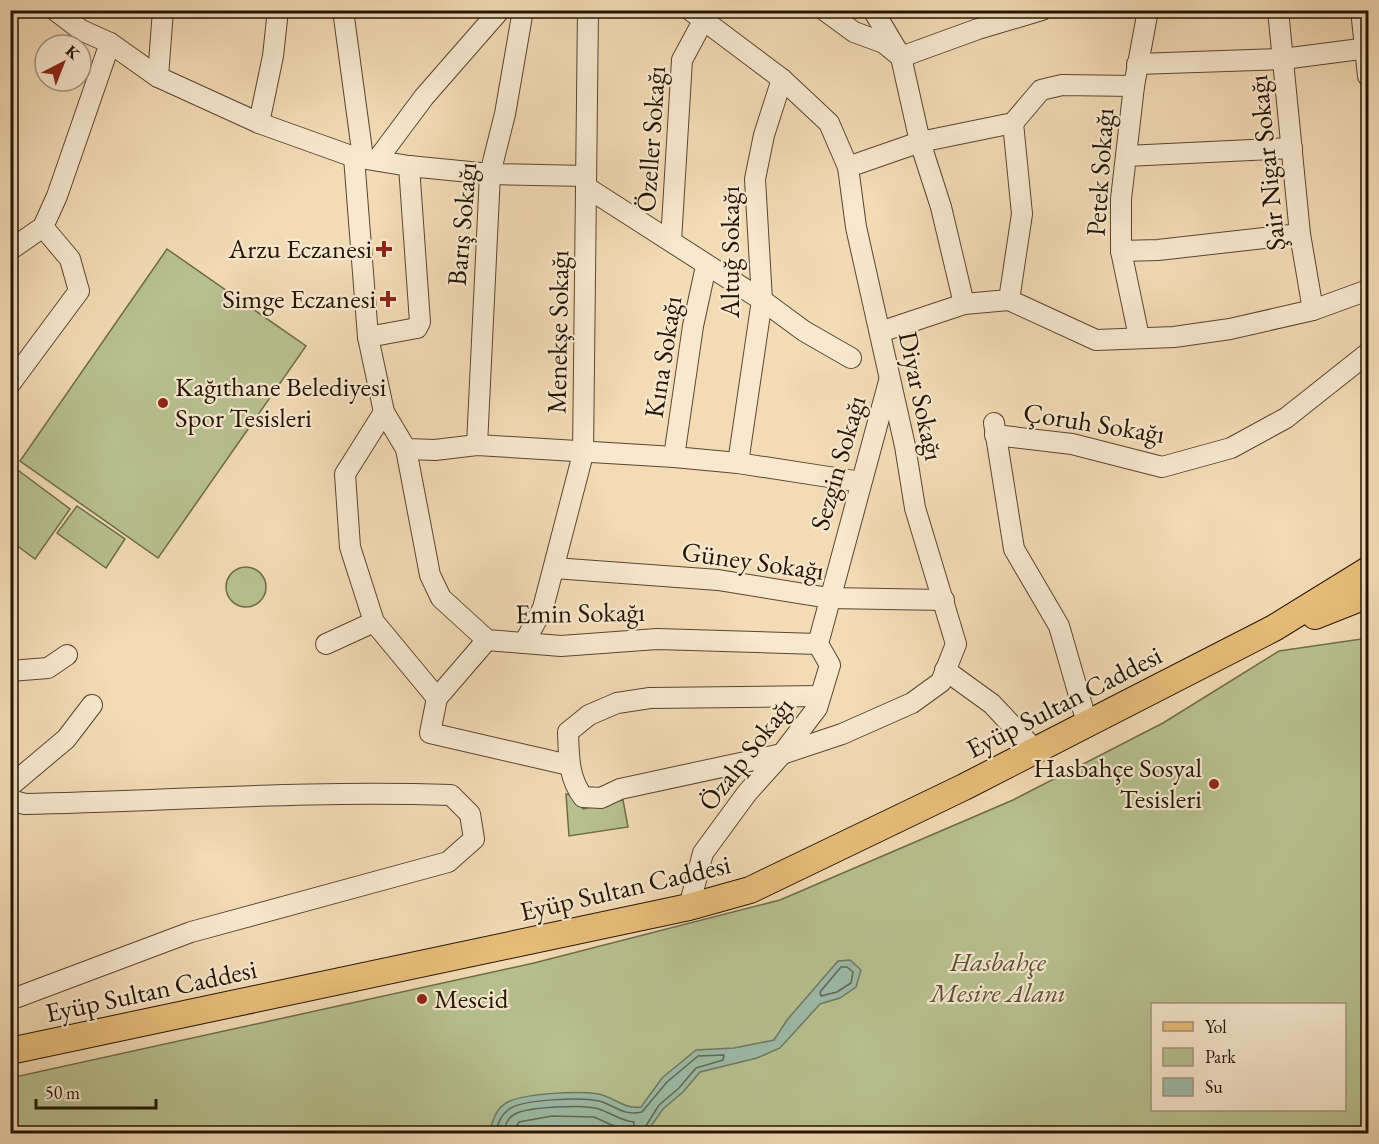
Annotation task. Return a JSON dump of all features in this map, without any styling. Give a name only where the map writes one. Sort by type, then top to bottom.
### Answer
[{"type":"main road","name":"Eyüp Sultan Caddesi","points":[[10,1051],[689,907],[750,890],[1035,750],[1274,628],[1368,570]]},
{"type":"main road","name":"Eyüp Sultan Caddesi","points":[[1274,628],[1321,614],[1368,595]]},
{"type":"street","points":[[55,10],[81,30],[110,44],[158,77],[260,123],[365,158],[409,166],[586,182],[706,266],[762,300],[804,331],[851,358]]},
{"type":"street","points":[[158,77],[163,10]]},
{"type":"street","points":[[260,123],[273,56],[278,10]]},
{"type":"street","name":"Emin Sokağı","points":[[343,10],[365,158],[368,337],[384,412],[406,449],[430,574],[441,598],[488,640],[561,646],[657,639],[818,644]]},
{"type":"street","points":[[365,158],[424,97],[500,10]]},
{"type":"street","name":"Barış Sokağı","points":[[477,445],[490,174],[505,114],[523,10]]},
{"type":"street","name":"Menekşe Sokağı","points":[[524,643],[543,608],[583,454],[588,10]]},
{"type":"street","points":[[824,10],[854,32],[884,43],[901,57]]},
{"type":"street","points":[[873,10],[901,57],[920,142],[941,207],[964,304]]},
{"type":"street","points":[[901,57],[978,29],[1042,10]]},
{"type":"street","name":"Petek Sokağı","points":[[1139,337],[1121,251],[1121,199],[1137,64],[1148,10]]},
{"type":"street","name":"Şair Nigar Sokağı","points":[[1278,10],[1300,234],[1313,310]]},
{"type":"street","points":[[1361,10],[1367,48],[1368,76]]},
{"type":"street","name":"Diyar Sokağı","points":[[569,765],[574,786],[583,797],[600,798],[620,789],[782,754],[842,734],[912,703],[941,682],[956,644],[915,508],[905,446],[856,228],[848,167],[830,123],[782,79],[700,13]]},
{"type":"street","name":"Özeller Sokağı","points":[[670,241],[682,60],[700,13]]},
{"type":"street","points":[[10,250],[43,227],[57,196],[110,44]]},
{"type":"street","points":[[1137,64],[1283,59],[1367,48]]},
{"type":"street","name":"Altuğ Sokağı","points":[[738,463],[762,300],[755,179],[764,135],[782,79]]},
{"type":"street","points":[[848,167],[920,142],[1013,123],[1041,90],[1062,84],[1134,86]]},
{"type":"street","points":[[1009,300],[1022,214],[1013,123]]},
{"type":"street","points":[[1126,156],[1292,148]]},
{"type":"street","points":[[368,337],[417,328],[420,322],[409,166]]},
{"type":"street","points":[[10,384],[79,291],[70,259],[43,227]]},
{"type":"street","points":[[1121,251],[1158,250],[1300,234]]},
{"type":"street","name":"Kına Sokağı","points":[[674,458],[693,326],[706,266]]},
{"type":"street","points":[[880,332],[964,304],[1009,300],[1096,340],[1174,337],[1230,329],[1313,310],[1368,290]]},
{"type":"street","name":"Çoruh Sokağı","points":[[1087,723],[1059,626],[1014,549],[994,429],[1072,444],[1162,467],[1231,448],[1286,418],[1368,353]]},
{"type":"street","name":"Sezgin Sokağı","points":[[828,598],[890,378]]},
{"type":"street","points":[[384,412],[345,474],[350,547],[374,622],[436,698]]},
{"type":"street","points":[[406,449],[435,450],[477,445],[583,454],[674,458],[738,463],[861,482]]},
{"type":"street","name":"Güney Sokağı","points":[[554,568],[718,580],[828,598],[944,600]]},
{"type":"street","points":[[818,644],[828,598]]},
{"type":"street","points":[[327,644],[374,622]]},
{"type":"street","points":[[488,640],[436,698],[430,733],[569,765],[568,732],[589,715],[617,703],[650,698],[820,696]]},
{"type":"street","name":"Özalp Sokağı","points":[[689,907],[703,853],[747,793],[782,754],[817,708],[830,665],[818,644]]},
{"type":"street","points":[[10,671],[48,668],[67,655]]},
{"type":"street","points":[[945,670],[992,704],[1035,750]]},
{"type":"street","points":[[10,786],[66,739],[92,705]]},
{"type":"street","points":[[10,800],[25,804],[185,801],[368,792],[451,795],[470,814],[474,839],[448,862],[191,932],[10,1000]]},
{"type":"green space","name":"Kağıthane Belediyesi Spor Tesisleri","points":[[167,249],[306,346],[158,558],[20,461]]},
{"type":"green space","points":[[11,465],[70,509],[35,559],[11,541]]},
{"type":"green space","points":[[77,506],[125,539],[106,568],[57,533]]},
{"type":"green space","points":[[246,567],[260,573],[266,587],[260,601],[246,607],[232,601],[226,587],[232,573]]},
{"type":"green space","name":"Hasbahçe Mesire Alanı","points":[[1368,638],[1368,1125],[1334,1134],[11,1134],[10,1078],[534,963],[780,900],[1013,800],[1163,723],[1279,651]]},
{"type":"green space","points":[[566,794],[572,795],[583,809],[623,800],[628,827],[569,836]]},
{"type":"water","points":[[850,960],[861,970],[856,987],[840,998],[820,1004],[780,1048],[757,1058],[700,1072],[683,1092],[663,1109],[646,1133],[488,1133],[502,1106],[524,1097],[589,1093],[604,1096],[624,1105],[641,1107],[662,1078],[696,1050],[734,1048],[774,1040],[787,1020],[838,961]]},
{"type":"place","name":"Arzu Eczanesi","points":[[384,249]]},
{"type":"place","name":"Simge Eczanesi","points":[[388,299]]},
{"type":"place","name":"Kağıthane Belediyesi Spor Tesisleri","points":[[163,403]]},
{"type":"place","name":"Hasbahçe Sosyal Tesisleri","points":[[1214,784]]},
{"type":"place","name":"Mescid","points":[[422,999]]}]
